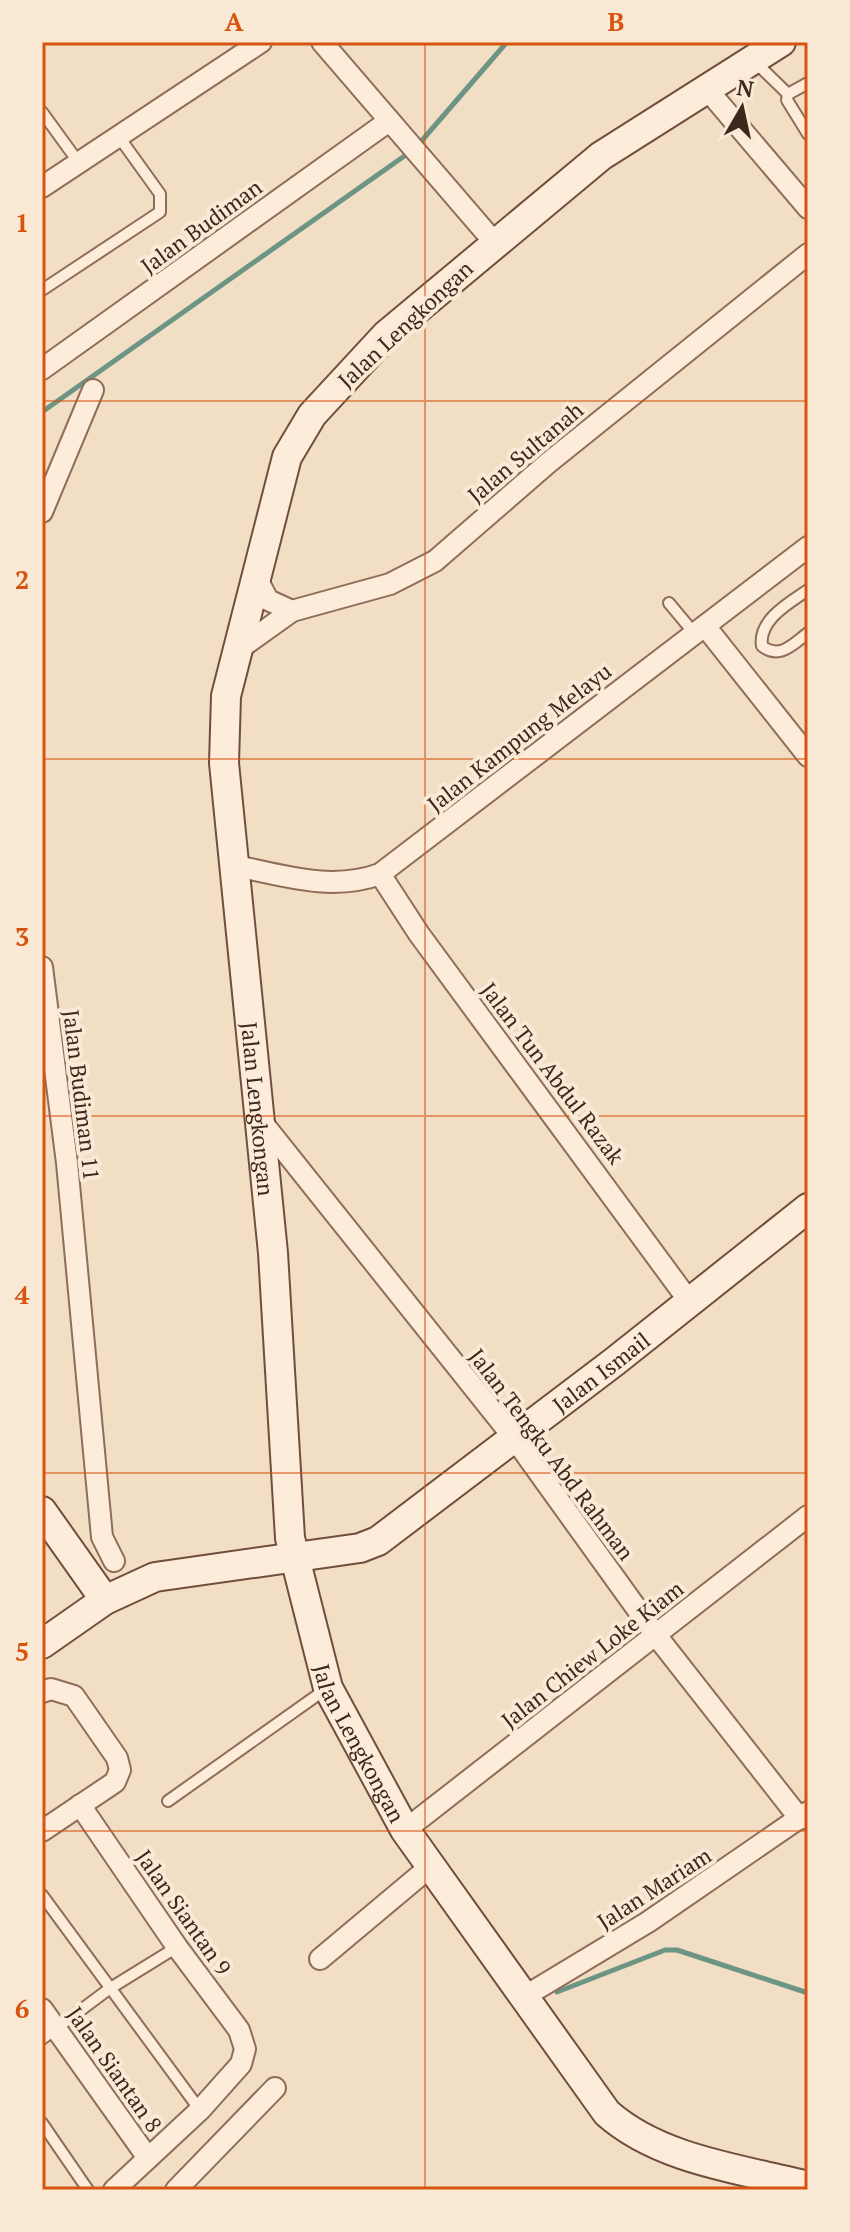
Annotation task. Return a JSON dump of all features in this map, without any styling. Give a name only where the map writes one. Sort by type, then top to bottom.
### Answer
[{"type":"street","points":[[42,187],[261,42]]},
{"type":"street","points":[[322,42],[494,242]]},
{"type":"street","name":"Jalan Lengkongan","points":[[781,42],[601,156],[386,335],[312,415],[287,457],[256,577],[226,696],[224,763],[232,865],[261,1121],[283,1380],[292,1547],[328,1688],[405,1830],[607,2113],[626,2130],[657,2146],[760,2182],[808,2186]]},
{"type":"street","points":[[706,88],[808,208]]},
{"type":"street","name":"Jalan Budiman","points":[[42,369],[389,121]]},
{"type":"street","name":"Jalan Sultanah","points":[[292,611],[390,584],[435,561],[548,463],[808,254]]},
{"type":"street","points":[[42,512],[93,390]]},
{"type":"street","name":"Jalan Kampung Melayu","points":[[232,865],[305,880],[337,883],[358,882],[380,874],[808,547]]},
{"type":"street","points":[[239,649],[292,611],[268,600],[256,577]]},
{"type":"street","points":[[699,629],[808,756]]},
{"type":"street","name":"Jalan Tun Abdul Razak","points":[[380,874],[419,934],[584,1154],[689,1301]]},
{"type":"street","name":"Jalan Budiman 11","points":[[42,967],[51,1122],[102,1537],[114,1561]]},
{"type":"street","name":"Jalan Tengku Abd Rahman","points":[[261,1121],[514,1438],[655,1634],[804,1816]]},
{"type":"street","name":"Jalan Ismail","points":[[42,1644],[119,1576],[179,1557],[292,1547],[392,1532],[808,1208]]},
{"type":"street","points":[[42,1511],[101,1595]]},
{"type":"street","name":"Jalan Chiew Loke Kiam","points":[[405,1830],[808,1516]]},
{"type":"street","name":"Jalan Ismail","points":[[42,1628],[101,1595]]},
{"type":"street","points":[[42,1692],[51,1689],[74,1696],[117,1758],[120,1770],[115,1782],[42,1831]]},
{"type":"street","name":"Jalan Siantan 9","points":[[80,1805],[177,1947],[239,2030],[245,2049],[241,2064],[200,2110]]},
{"type":"street","name":"Jalan Mariam","points":[[522,1998],[648,1922],[804,1816]]},
{"type":"street","points":[[320,1959],[431,1866]]},
{"type":"street","name":"Jalan Siantan 8","points":[[42,2009],[49,2034],[148,2158]]},
{"type":"street","points":[[176,2190],[275,2088]]},
{"type":"street","points":[[114,2190],[200,2110]]},
{"type":"lane","points":[[752,59],[788,94]]},
{"type":"lane","points":[[788,94],[808,83]]},
{"type":"lane","points":[[788,94],[787,100],[808,134]]},
{"type":"lane","points":[[42,112],[79,163]]},
{"type":"lane","points":[[42,290],[160,212],[160,194],[119,137]]},
{"type":"lane","points":[[808,590],[766,623],[761,636],[762,646],[769,652],[785,651],[808,633]]},
{"type":"lane","points":[[669,603],[699,629]]},
{"type":"lane","points":[[168,1801],[328,1688]]},
{"type":"lane","points":[[42,1895],[200,2110]]},
{"type":"lane","points":[[49,2034],[109,1989],[177,1947]]},
{"type":"lane","points":[[42,2123],[88,2190]]},
{"type":"waterway","points":[[418,145],[507,42]]},
{"type":"waterway","points":[[42,412],[410,152]]},
{"type":"waterway","points":[[557,1992],[665,1950],[677,1950],[808,1993]]}]
